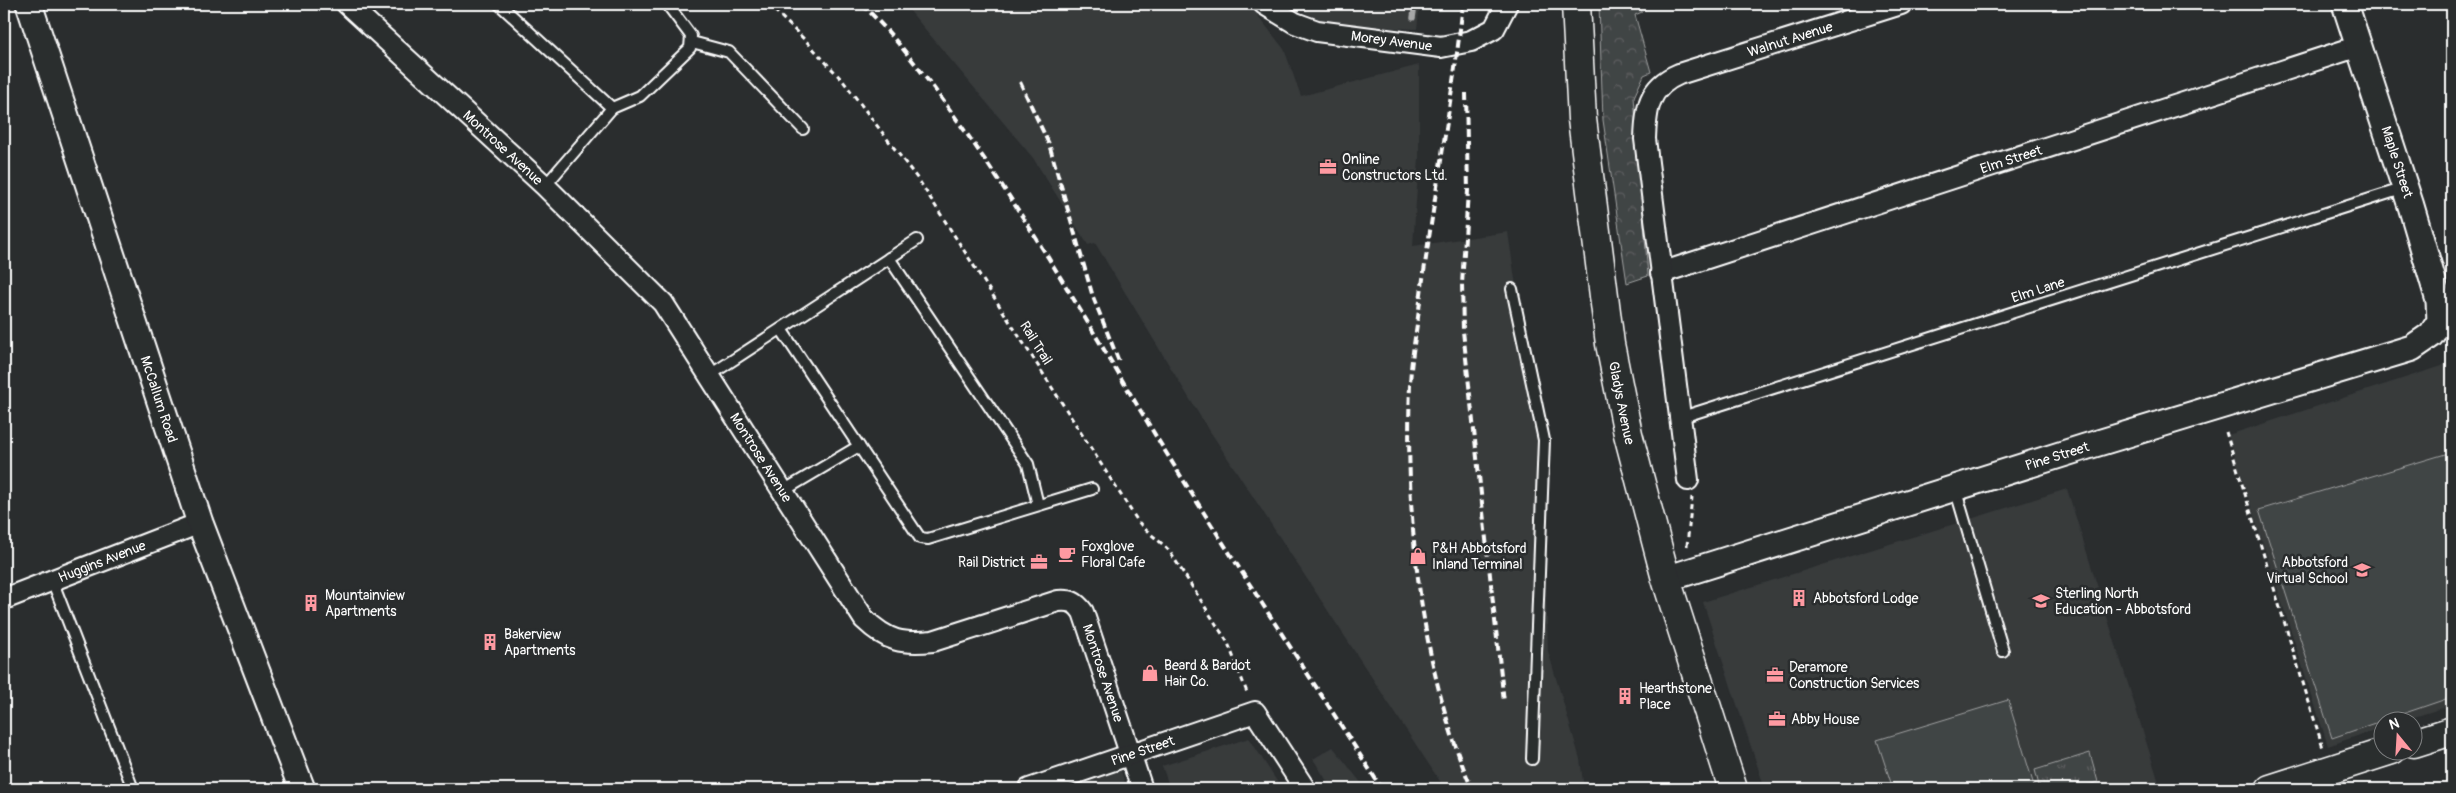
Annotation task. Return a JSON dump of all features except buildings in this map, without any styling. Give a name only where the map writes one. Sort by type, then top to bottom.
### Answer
[{"type":"main road","name":"Gladys Avenue","points":[[1576,4],[1582,119],[1610,344],[1628,434],[1666,579],[1733,789]]},
{"type":"main road","points":[[2424,741],[2452,731]]},
{"type":"main road","points":[[2270,789],[2374,756]]},
{"type":"street","name":"McCallum Road","points":[[29,4],[200,523],[302,789]]},
{"type":"street","name":"Montrose Avenue","points":[[347,4],[545,186],[653,291],[710,375],[864,619],[893,640],[917,643],[934,641],[1058,601],[1067,600],[1078,605],[1083,612],[1142,789]]},
{"type":"street","name":"Morey Avenue","points":[[1264,4],[1295,23],[1317,32],[1441,47],[1471,41],[1494,29],[1507,4]]},
{"type":"street","name":"Walnut Avenue","points":[[1661,273],[1645,139],[1646,112],[1657,89],[1667,79],[1679,74],[1901,4]]},
{"type":"street","name":"Maple Street","points":[[2345,4],[2405,188],[2439,301],[2440,321]]},
{"type":"street","name":"Elm Street","points":[[1661,273],[2359,46]]},
{"type":"street","points":[[1661,273],[1688,480]]},
{"type":"street","name":"Pine Street","points":[[1666,579],[2412,348],[2432,335],[2440,321]]},
{"type":"street","name":"Huggins Avenue","points":[[4,599],[200,523]]},
{"type":"street","name":"Pine Street","points":[[1029,789],[1255,712]]},
{"type":"street","points":[[1255,712],[1305,789]]},
{"type":"lane","points":[[499,4],[612,108]]},
{"type":"lane","points":[[545,186],[612,108],[640,96],[690,48],[691,36],[681,19],[667,4]]},
{"type":"lane","points":[[692,42],[729,52],[803,129]]},
{"type":"lane","name":"Elm Lane","points":[[1679,418],[2405,188]]},
{"type":"lane","points":[[710,375],[917,240]]},
{"type":"lane","points":[[889,258],[1028,464],[1038,505]]},
{"type":"lane","points":[[1512,289],[1544,440],[1532,759]]},
{"type":"lane","points":[[781,329],[920,538],[928,539],[1092,489]]},
{"type":"lane","points":[[783,491],[858,446]]},
{"type":"lane","points":[[1955,488],[2003,652]]},
{"type":"lane","points":[[52,580],[133,789]]},
{"type":"path","name":"Rail Trail","points":[[768,4],[808,42],[843,81],[920,182],[1137,520],[1146,532],[1161,542],[1170,552],[1228,643],[1255,712]]},
{"type":"path","points":[[2226,432],[2330,770]]},
{"type":"path","points":[[1687,546],[1692,486],[1688,480]]},
{"type":"shaded area","name":"P&H Abbotsford Inland Terminal","points":[[904,4],[1245,4],[1255,12],[1284,49],[1301,96],[1419,65],[1419,158],[1413,246],[1508,232],[1542,460],[1548,651],[1580,759],[1584,789],[1445,789],[1200,416],[1095,243],[1088,245],[1033,158]]},
{"type":"shaded area","points":[[1288,4],[1420,4],[1417,29],[1344,26],[1321,20]]},
{"type":"shaded area","name":"Abbotsford Virtual School","points":[[2452,355],[2452,705],[2424,714],[2424,710],[2374,710],[2374,730],[2328,746],[2228,435],[2442,366]]},
{"type":"shaded area","points":[[2067,489],[2161,789],[1765,789],[1703,602]]},
{"type":"shaded area","points":[[1249,738],[1282,789],[1170,789],[1162,766]]},
{"type":"shaded area","points":[[1333,747],[1366,789],[1332,789],[1313,759]]},
{"type":"shaded area","points":[[1118,762],[1127,789],[1040,789]]},
{"type":"green space","points":[[1599,4],[1641,4],[1642,12],[1635,15],[1651,72],[1644,75],[1634,97],[1648,276],[1627,283],[1603,120]]},
{"type":"green space","name":"Abbotsford Virtual School","points":[[2452,452],[2452,697],[2414,710],[2374,710],[2374,724],[2332,738],[2259,510]]},
{"type":"green space","points":[[2008,700],[2035,789],[1893,789],[1877,740]]},
{"type":"green space","points":[[2090,753],[2098,782],[2074,789],[2040,789],[2035,770]]},
{"type":"waterway","points":[[1413,18],[1415,4]]},
{"type":"railway","points":[[862,4],[935,89],[998,180],[1240,570],[1382,789]]},
{"type":"railway","points":[[1463,4],[1413,354],[1409,435],[1414,538],[1428,642],[1454,742],[1472,789]]},
{"type":"railway","points":[[1020,82],[1049,144],[1093,297],[1120,364]]},
{"type":"railway","points":[[1466,93],[1468,191],[1462,284],[1463,331],[1504,702]]},
{"type":"place","name":"Online Constructors Ltd.","points":[[1328,167]]},
{"type":"place","name":"Foxglove Floral Cafe","points":[[1067,554]]},
{"type":"place","name":"P&H Abbotsford Inland Terminal","points":[[1418,556]]},
{"type":"place","name":"Rail District","points":[[1039,562]]},
{"type":"place","name":"Abbotsford Virtual School","points":[[2362,570]]},
{"type":"place","name":"Abbotsford Lodge","points":[[1799,598]]},
{"type":"place","name":"Sterling North Education - Abbotsford","points":[[2041,601]]},
{"type":"place","name":"Mountainview Apartments","points":[[311,603]]},
{"type":"place","name":"Bakerview Apartments","points":[[490,642]]},
{"type":"place","name":"Beard & Bardot Hair Co.","points":[[1150,673]]},
{"type":"place","name":"Deramore Construction Services","points":[[1775,675]]},
{"type":"place","name":"Hearthstone Place","points":[[1625,696]]},
{"type":"place","name":"Abby House","points":[[1777,719]]}]
